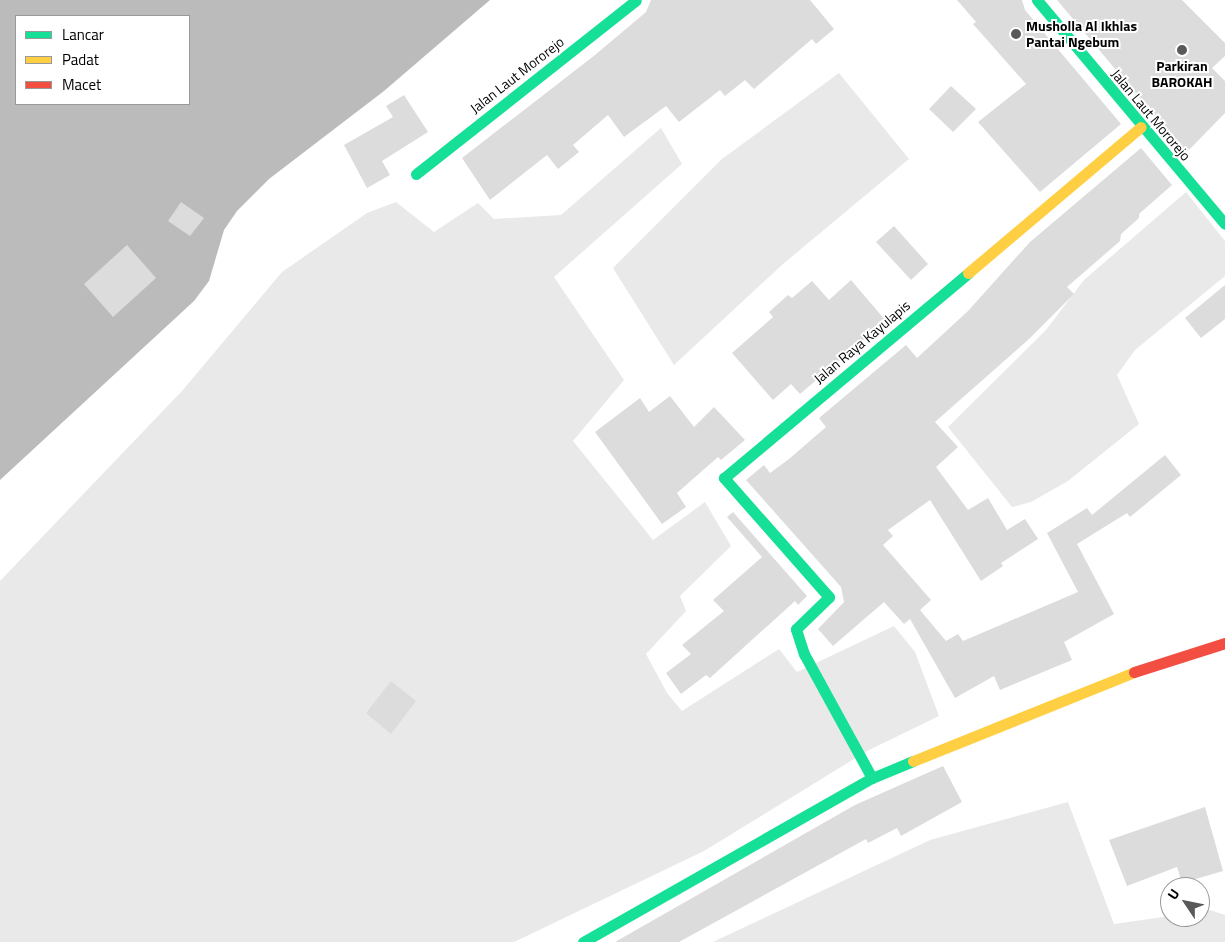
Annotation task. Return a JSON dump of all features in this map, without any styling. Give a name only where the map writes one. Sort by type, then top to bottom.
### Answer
[{"type":"street","name":"Jalan Laut Mororejo","points":[[416,174],[636,0]]},
{"type":"street","name":"Jalan Laut Mororejo","points":[[1037,0],[1141,127],[1225,224]]},
{"type":"street","name":"Jalan Raya Kayulapis","points":[[872,778],[804,654],[796,629],[829,597],[724,478],[1141,127]]},
{"type":"street","points":[[583,942],[872,778],[1111,679],[1225,643]]},
{"type":"shaded area","points":[[0,0],[490,0],[384,91],[269,179],[237,211],[224,230],[209,281],[194,301],[0,480]]},
{"type":"shaded area","points":[[839,73],[909,159],[783,264],[674,365],[613,268],[722,159]]},
{"type":"shaded area","points":[[661,128],[682,164],[554,277],[624,380],[573,441],[653,540],[705,502],[731,546],[680,596],[686,611],[646,654],[667,693],[682,711],[779,649],[797,672],[894,626],[915,652],[939,716],[867,751],[704,851],[514,942],[0,942],[0,581],[182,391],[282,272],[367,213],[396,202],[434,232],[478,203],[494,219],[561,215]]},
{"type":"shaded area","points":[[1186,192],[1225,241],[1225,276],[1135,350],[1117,375],[1139,424],[1068,481],[1031,502],[1012,507],[948,427],[1046,330],[1084,280]]},
{"type":"shaded area","points":[[1068,802],[1114,924],[1160,917],[1160,927],[1210,927],[1210,910],[1225,915],[1225,942],[713,942],[930,840]]},
{"type":"building","points":[[651,0],[810,0],[834,29],[816,44],[812,39],[754,89],[745,80],[725,96],[720,90],[679,122],[666,106],[624,137],[608,115],[573,145],[579,152],[558,169],[547,155],[490,200],[462,158],[595,55],[646,12]]},
{"type":"building","points":[[957,0],[1022,0],[1025,10],[1121,124],[1040,192],[978,122],[1026,84],[973,24],[976,22]]},
{"type":"building","points":[[1057,0],[1182,0],[1225,43],[1225,56],[1212,68],[1225,81],[1225,113],[1186,153]]},
{"type":"building","points":[[951,86],[976,109],[953,132],[929,109]]},
{"type":"building","points":[[404,95],[428,132],[382,161],[390,175],[367,188],[344,145],[393,117],[386,106]]},
{"type":"building","points":[[1141,148],[1172,185],[1139,214],[1139,218],[1121,234],[1120,241],[1067,287],[1074,294],[1029,339],[935,422],[958,447],[936,467],[968,510],[988,498],[1007,530],[1025,519],[1038,539],[1001,563],[1003,566],[981,581],[930,500],[888,530],[893,536],[883,545],[931,600],[920,610],[946,641],[958,634],[963,641],[1078,592],[1047,533],[1087,508],[1092,515],[1165,455],[1181,475],[1130,517],[1127,513],[1077,544],[1114,614],[1064,642],[1072,660],[1000,690],[994,676],[955,698],[910,619],[904,624],[884,602],[833,646],[818,629],[844,602],[841,587],[746,480],[764,465],[770,473],[789,459],[826,427],[819,418],[906,345],[917,358],[968,311],[1030,242]]},
{"type":"building","points":[[181,202],[204,218],[190,236],[168,221]]},
{"type":"building","points":[[894,226],[928,264],[911,280],[876,242]]},
{"type":"building","points":[[127,245],[156,278],[113,317],[84,284]]},
{"type":"building","points":[[851,280],[886,321],[800,394],[791,384],[773,400],[732,353],[773,317],[769,312],[788,295],[792,298],[812,281],[829,300]]},
{"type":"building","points":[[1225,285],[1225,319],[1201,338],[1185,318]]},
{"type":"building","points":[[670,396],[694,427],[714,407],[745,440],[721,460],[718,457],[677,493],[686,507],[662,524],[595,432],[640,398],[649,412]]},
{"type":"building","points":[[733,512],[807,596],[798,605],[795,601],[710,678],[706,675],[681,694],[666,673],[691,654],[682,645],[724,611],[713,600],[762,557],[727,517]]},
{"type":"building","points":[[391,681],[416,701],[391,734],[366,713]]},
{"type":"building","points":[[943,766],[962,802],[901,836],[897,828],[868,843],[866,839],[679,942],[615,942],[855,805]]},
{"type":"building","points":[[1205,807],[1223,871],[1202,877],[1180,877],[1177,867],[1127,886],[1109,840]]},
{"type":"traffic: fast","points":[[416,174],[636,0]]},
{"type":"traffic: fast","points":[[1037,0],[1225,224]]},
{"type":"traffic: fast","points":[[872,778],[804,654],[796,629],[829,597],[724,478],[968,273]]},
{"type":"traffic: fast","points":[[583,942],[872,778],[913,761]]},
{"type":"traffic: slow","points":[[968,273],[1141,127]]},
{"type":"traffic: slow","points":[[913,761],[1134,672]]},
{"type":"traffic: jam","points":[[1134,672],[1225,643]]},
{"type":"place","name":"Musholla Al Ikhlas Pantai Ngebum","points":[[1016,34]]},
{"type":"place","name":"Parkiran BAROKAH","points":[[1182,50]]}]
